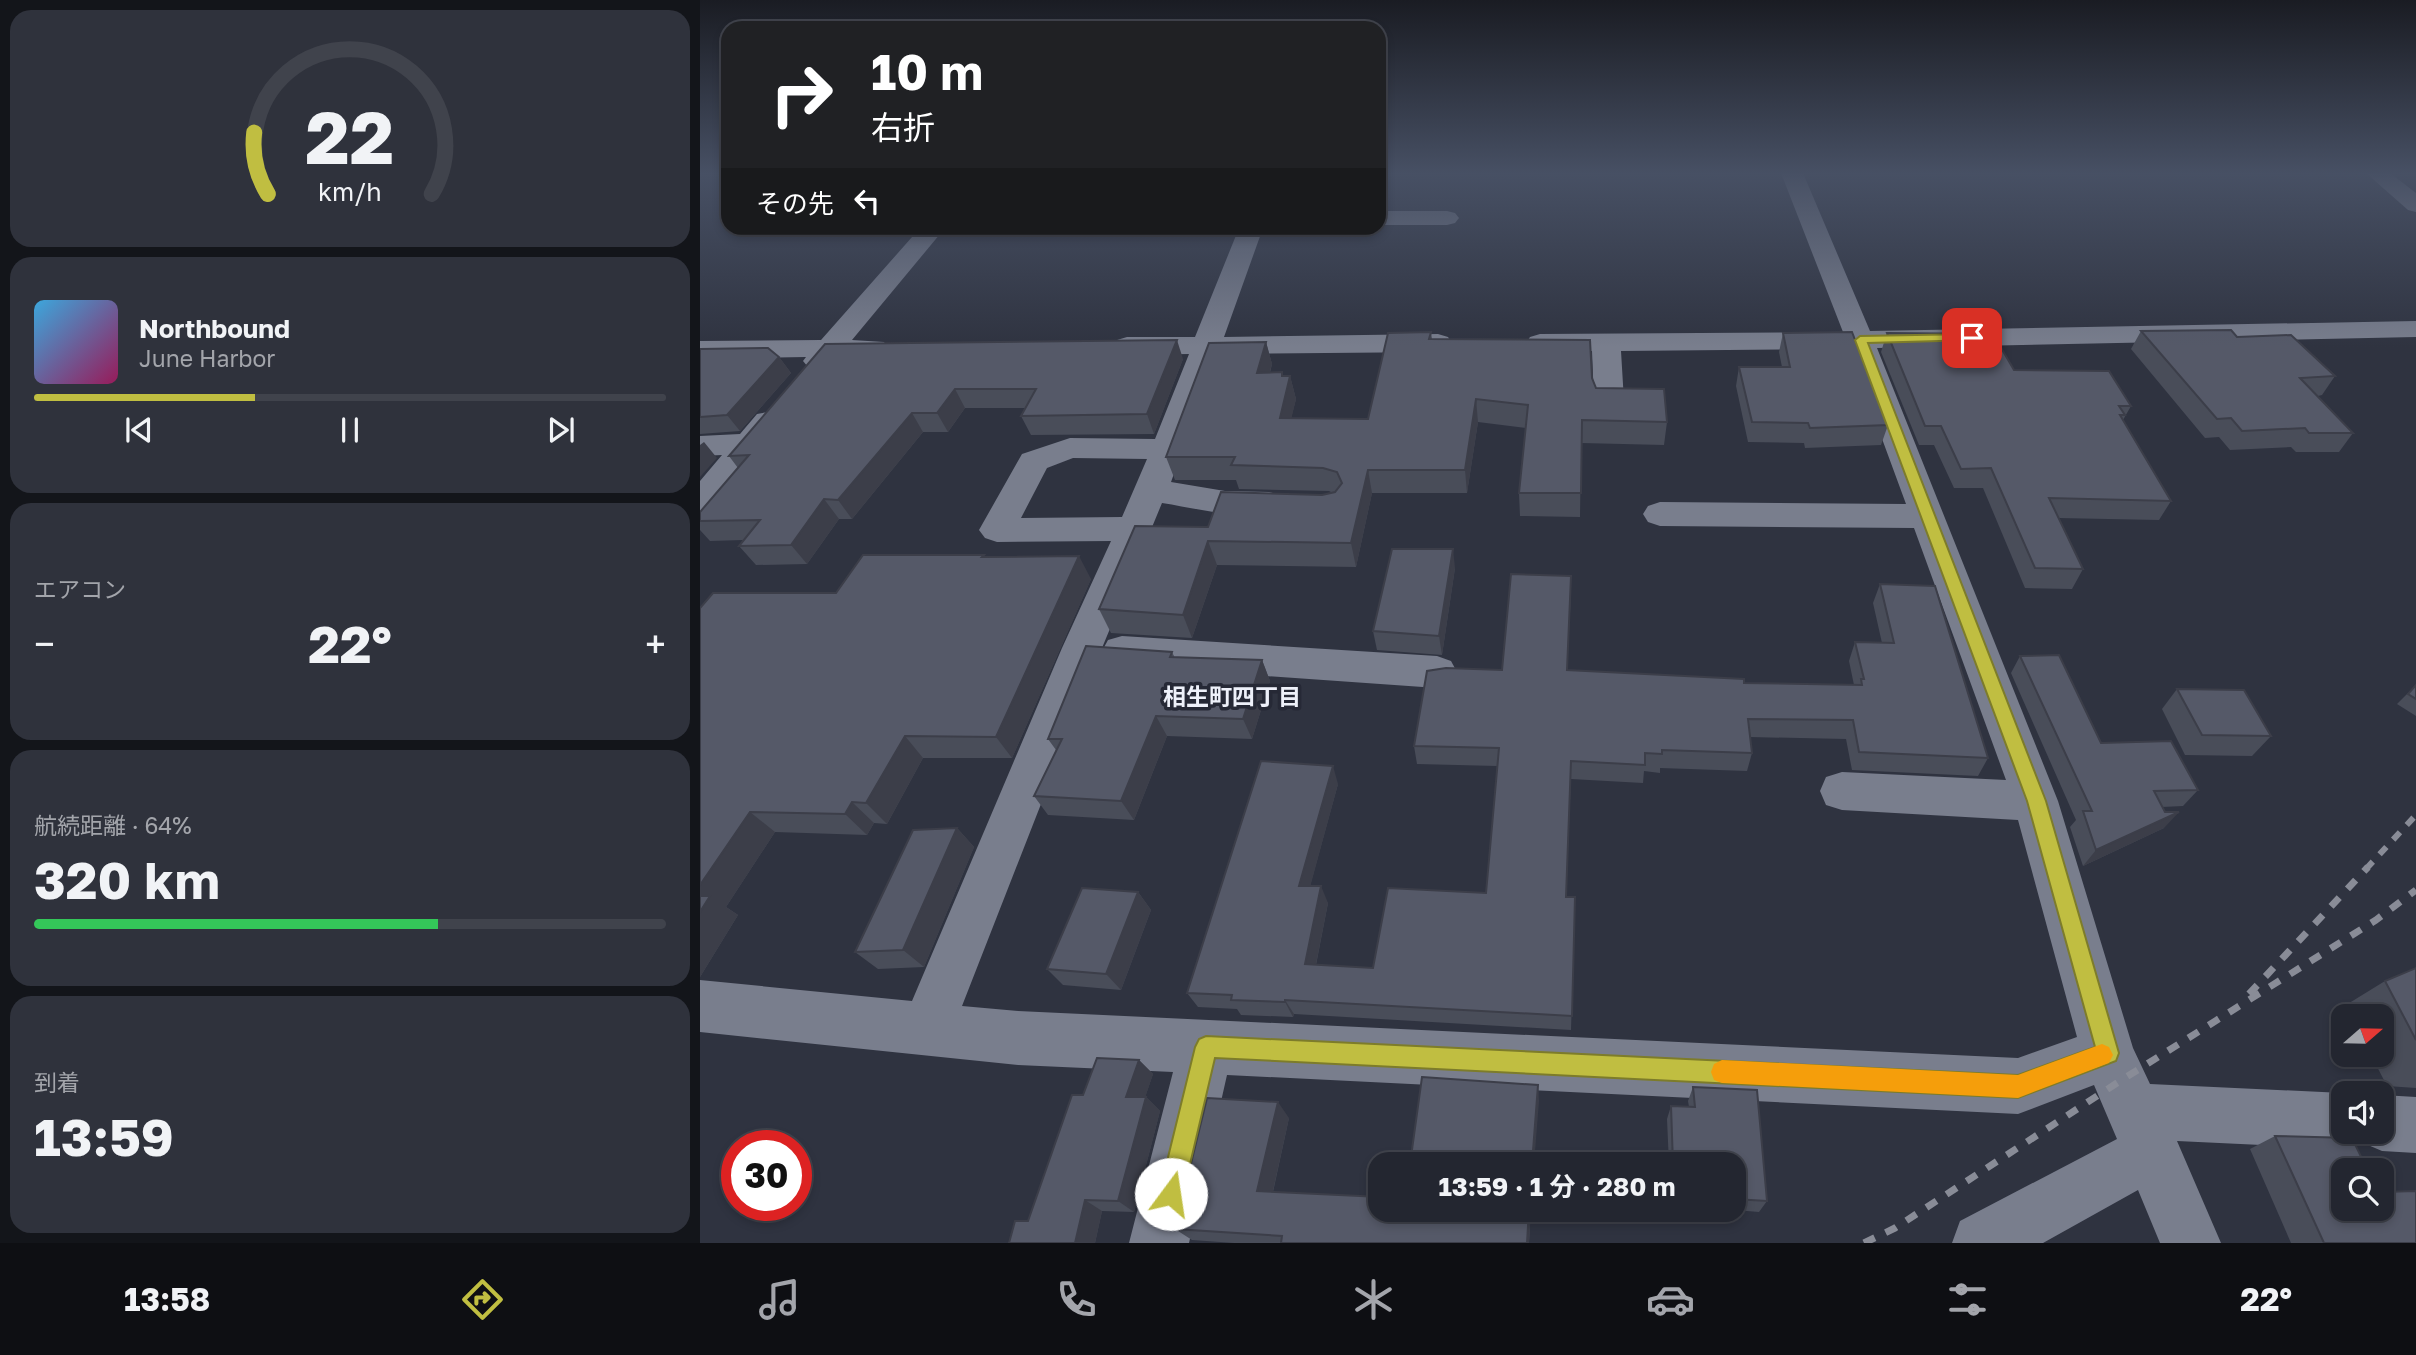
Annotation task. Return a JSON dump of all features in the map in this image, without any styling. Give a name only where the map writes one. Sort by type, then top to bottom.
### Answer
[{"type":"street","points":[[1816,231],[2036,801],[2108,1053],[2192,1243]]},
{"type":"street","points":[[700,503],[927,235]]},
{"type":"street","points":[[927,1028],[1082,648],[1151,490],[1248,235]]},
{"type":"street","points":[[1510,343],[1860,340],[2416,329]]},
{"type":"street","points":[[1606,342],[1609,401]]},
{"type":"street","points":[[1095,346],[1468,343]]},
{"type":"street","points":[[700,350],[899,348]]},
{"type":"street","points":[[700,446],[749,444]]},
{"type":"street","points":[[1134,529],[996,530],[1034,461],[1070,448],[1166,449]]},
{"type":"street","points":[[1151,490],[1225,502],[1302,504]]},
{"type":"street","points":[[1660,514],[1927,516]]},
{"type":"street","points":[[1082,648],[1437,672]]},
{"type":"street","points":[[1842,791],[2036,801]]},
{"type":"street","points":[[700,1006],[1018,1038],[2018,1086],[2108,1053]]},
{"type":"street","points":[[1159,1243],[1206,1047]]},
{"type":"street","points":[[1982,1243],[2143,1131],[2331,1122]]},
{"type":"street","points":[[2394,1124],[2416,1125]]},
{"type":"building","points":[[2231,330],[2237,337],[2291,335],[2335,376],[2300,378],[2353,433],[2309,433],[2305,428],[2242,431],[2231,418],[2217,419],[2141,331]]},
{"type":"building","points":[[1431,332],[1429,339],[1590,340],[1592,378],[1596,388],[1664,389],[1667,422],[1582,420],[1581,493],[1519,493],[1528,405],[1476,399],[1465,470],[1368,470],[1351,543],[1208,541],[1183,615],[1099,609],[1135,526],[1208,527],[1221,492],[1322,495],[1335,492],[1342,483],[1337,472],[1323,468],[1231,465],[1235,457],[1166,457],[1209,343],[1266,342],[1257,373],[1282,372],[1282,376],[1290,376],[1280,418],[1368,419],[1388,333]]},
{"type":"building","points":[[1852,332],[1888,425],[1810,428],[1808,423],[1752,422],[1739,367],[1790,367],[1783,333]]},
{"type":"building","points":[[1887,333],[1993,334],[2014,370],[2109,371],[2131,406],[2119,406],[2125,415],[2120,415],[2171,501],[2049,498],[2083,569],[2035,568],[1991,468],[1961,469],[1941,426],[1925,426]]},
{"type":"building","points":[[1177,340],[1147,414],[1021,416],[1036,389],[955,389],[937,413],[912,413],[838,500],[824,499],[791,545],[739,546],[760,520],[700,521],[700,512],[749,455],[729,456],[825,344]]},
{"type":"building","points":[[768,348],[779,357],[727,415],[700,417],[700,349]]},
{"type":"building","points":[[1392,549],[1453,549],[1439,636],[1373,631]]},
{"type":"building","points":[[863,555],[1079,556],[996,737],[905,736],[866,803],[852,802],[845,814],[750,812],[700,885],[700,608],[713,593],[836,593]]},
{"type":"building","points":[[1511,574],[1571,576],[1567,670],[1744,679],[1744,683],[1862,685],[1861,679],[1864,679],[1855,642],[1894,643],[1880,584],[1935,586],[1988,758],[1859,752],[1853,720],[1748,719],[1752,753],[1662,750],[1662,754],[1645,753],[1645,765],[1571,761],[1566,897],[1575,897],[1572,1016],[1285,1000],[1231,1000],[1232,995],[1187,993],[1261,761],[1333,766],[1299,886],[1321,886],[1305,964],[1373,968],[1388,888],[1486,893],[1499,748],[1414,746],[1427,671],[1446,668],[1502,670]]},
{"type":"building","points":[[1086,646],[1172,652],[1170,657],[1262,660],[1243,719],[1156,716],[1121,801],[1034,796],[1062,739],[1048,739]]},
{"type":"building","points":[[2059,655],[2101,743],[2171,741],[2198,790],[2154,791],[2165,812],[2179,812],[2096,850],[2083,811],[2092,811],[2020,656]]},
{"type":"building","points":[[2416,685],[2416,699],[2408,694]]},
{"type":"building","points":[[2177,689],[2244,690],[2271,736],[2202,735]]},
{"type":"building","points":[[957,828],[903,950],[855,952],[913,830]]},
{"type":"building","points":[[1082,888],[1138,892],[1106,974],[1047,969]]},
{"type":"building","points":[[700,896],[710,896],[700,912]]},
{"type":"building","points":[[2416,968],[2416,1040],[2385,981]]},
{"type":"building","points":[[1097,1058],[1139,1060],[1126,1097],[1146,1097],[1118,1201],[1085,1200],[1075,1243],[1009,1243],[1015,1221],[1028,1221],[1072,1095],[1083,1095]]},
{"type":"building","points":[[1422,1077],[1538,1085],[1533,1152],[1412,1152]]},
{"type":"building","points":[[1693,1087],[1757,1090],[1767,1201],[1746,1200],[1746,1152],[1673,1152],[1671,1106],[1695,1107]]},
{"type":"building","points":[[1207,1098],[1278,1102],[1257,1191],[1368,1196],[1368,1222],[1528,1222],[1527,1243],[1281,1243],[1282,1236],[1175,1229]]},
{"type":"building","points":[[2275,1136],[2331,1137],[2331,1144],[2355,1144],[2362,1158],[2331,1158],[2331,1221],[2394,1221],[2394,1192],[2416,1191],[2416,1243],[2324,1243]]},
{"type":"railway","points":[[2366,869],[2416,815]]},
{"type":"railway","points":[[2249,994],[2368,867]]},
{"type":"railway","points":[[1864,1243],[1895,1228],[2120,1081],[2376,920],[2416,890]]},
{"type":"slow traffic","points":[[1722,1072],[2018,1086],[2102,1055]]},
{"type":"district","name":"相生町四丁目","points":[[1232,697]]},
{"type":"route","points":[[1171,1194],[1206,1047],[2018,1086],[2108,1053],[2036,801],[1860,340],[1972,338]]}]
